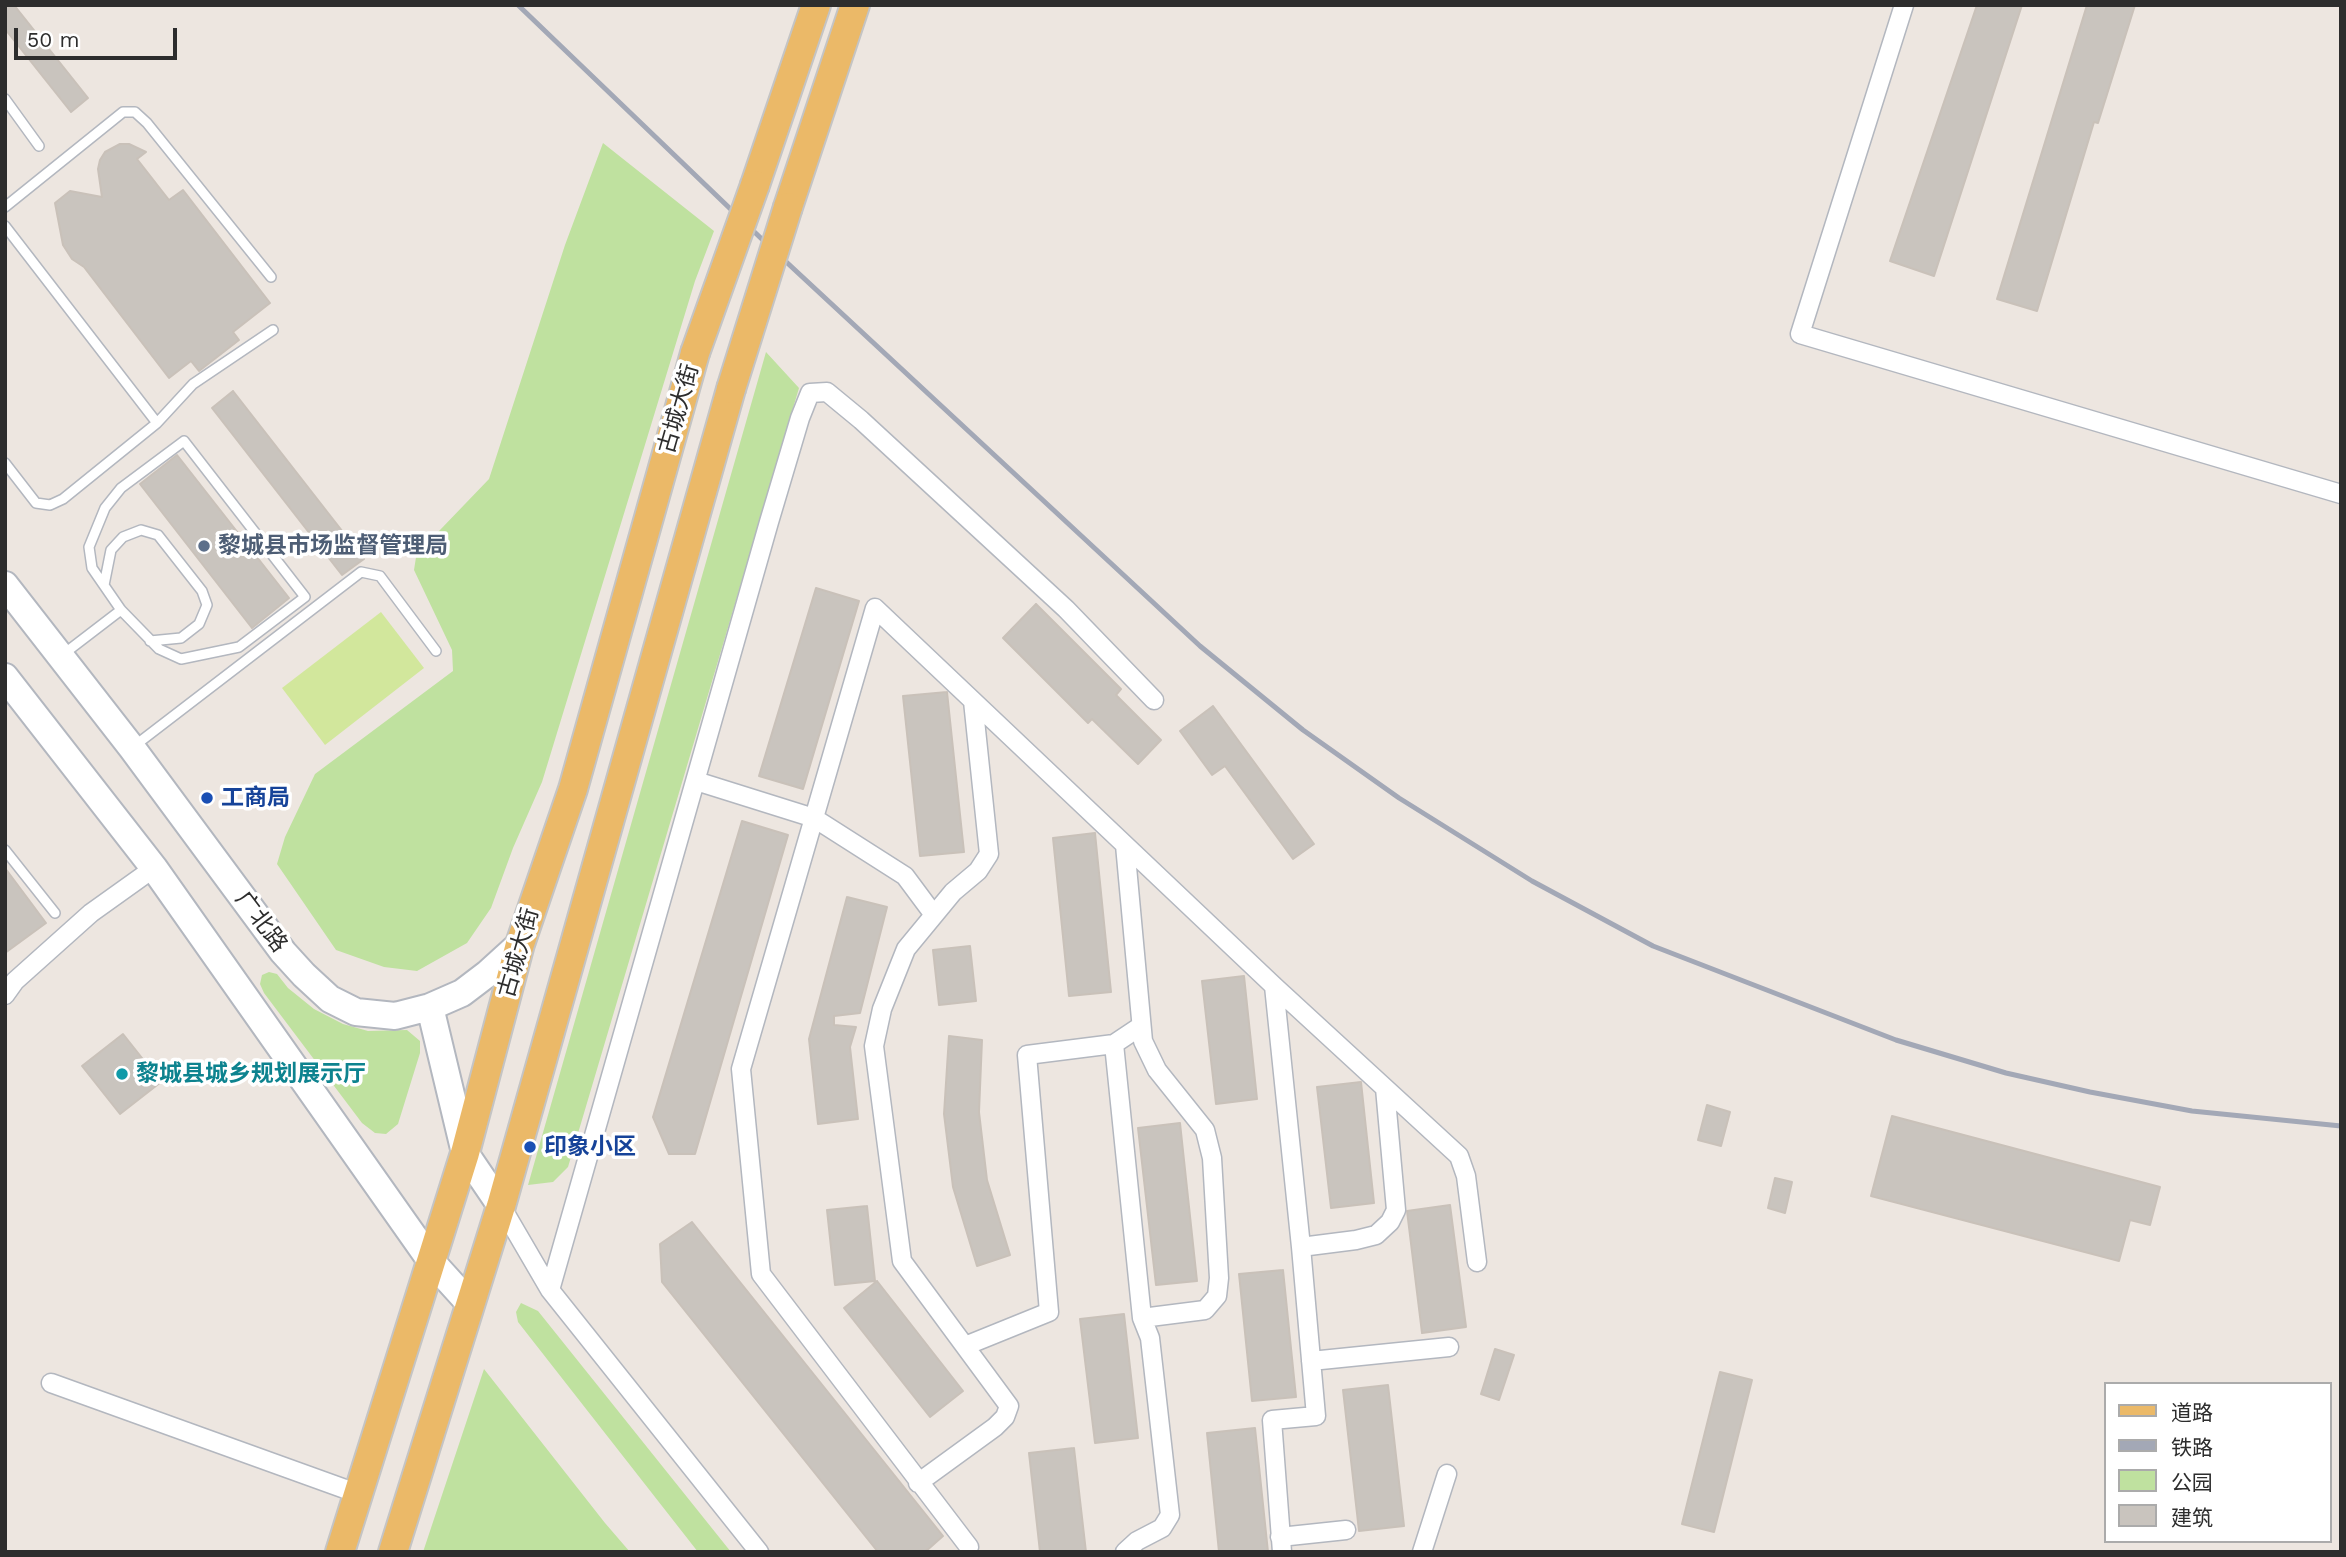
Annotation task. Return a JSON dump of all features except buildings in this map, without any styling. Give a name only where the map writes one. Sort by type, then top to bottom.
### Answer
[{"type":"main road","name":"古城大街","points":[[340,1552],[465,1153],[520,944],[573,789],[695,354],[816,5]]},
{"type":"main road","name":"古城大街","points":[[393,1552],[501,1206],[731,389],[855,5]]},
{"type":"main road","name":"广北路","points":[[5,585],[132,748],[283,952],[330,999],[356,1012],[395,1016],[430,1007],[462,993],[520,944]]},
{"type":"main road","points":[[5,677],[154,868],[431,1261],[470,1304]]},
{"type":"main road","points":[[430,1007],[465,1153],[501,1206]]},
{"type":"street","points":[[1904,5],[1800,334],[2341,494]]},
{"type":"street","points":[[550,1290],[766,535],[800,418],[810,393],[827,392],[861,420],[1066,608],[1154,700]]},
{"type":"street","points":[[968,1550],[761,1274],[741,1069],[875,608],[1274,986],[1459,1156],[1466,1176],[1477,1262]]},
{"type":"street","points":[[918,1483],[995,1427],[1005,1417],[1009,1406],[902,1261],[874,1046],[882,1009],[906,949],[953,892],[978,871],[989,854],[973,701]]},
{"type":"street","points":[[696,781],[814,818],[905,876],[934,915]]},
{"type":"street","points":[[1125,845],[1143,1041],[1157,1070],[1205,1130],[1212,1158],[1219,1278],[1217,1296],[1205,1310],[1142,1318]]},
{"type":"street","points":[[5,995],[15,981],[91,913],[154,868]]},
{"type":"street","points":[[1274,986],[1301,1247],[1315,1416],[1272,1420],[1281,1544],[1346,1530]]},
{"type":"street","points":[[965,1346],[1049,1312],[1027,1055],[1114,1044],[1141,1026]]},
{"type":"street","points":[[1114,1044],[1142,1318],[1150,1338],[1170,1515],[1162,1528],[1137,1541],[1125,1552]]},
{"type":"street","points":[[1301,1247],[1376,1235],[1390,1222],[1396,1210],[1384,1088]]},
{"type":"street","points":[[501,1206],[550,1290],[759,1552]]},
{"type":"street","points":[[1311,1361],[1448,1347]]},
{"type":"street","points":[[51,1382],[359,1494]]},
{"type":"street","points":[[1422,1552],[1447,1474]]},
{"type":"lane","points":[[5,99],[39,146]]},
{"type":"lane","points":[[5,207],[123,112],[135,112],[147,122],[271,277]]},
{"type":"lane","points":[[5,226],[157,423]]},
{"type":"lane","points":[[5,463],[36,503],[50,505],[63,499],[157,423],[193,384],[273,330]]},
{"type":"lane","points":[[184,441],[305,597],[239,647],[181,659],[159,649],[150,641],[121,610],[104,585],[92,568],[89,547],[105,508],[121,488],[184,441]]},
{"type":"lane","points":[[104,585],[111,550],[123,537],[141,530],[158,535],[202,591],[207,605],[199,624],[181,638],[150,641]]},
{"type":"lane","points":[[132,748],[361,572],[380,576],[436,651]]},
{"type":"lane","points":[[61,656],[121,610]]},
{"type":"lane","points":[[5,850],[55,913]]},
{"type":"green space","points":[[603,143],[714,231],[695,281],[542,782],[513,848],[491,908],[467,943],[417,971],[384,967],[336,950],[277,864],[285,837],[315,774],[453,671],[452,650],[414,570],[417,551],[489,479],[565,245]]},
{"type":"green space","points":[[766,352],[799,388],[568,1167],[553,1182],[528,1185]]},
{"type":"green space","points":[[381,612],[424,668],[325,745],[282,688]]},
{"type":"green space","points":[[269,972],[277,974],[288,988],[314,1009],[343,1024],[368,1031],[407,1030],[420,1041],[420,1053],[398,1124],[386,1134],[375,1133],[362,1123],[264,993],[260,984],[262,975]]},
{"type":"green space","points":[[521,1303],[538,1311],[731,1552],[698,1552],[518,1322],[516,1312]]},
{"type":"green space","points":[[484,1369],[605,1523],[630,1552],[423,1552]]},
{"type":"railway","points":[[518,5],[768,245],[1200,646],[1303,730],[1399,798],[1532,881],[1653,946],[1896,1040],[2006,1073],[2090,1092],[2192,1111],[2341,1126]]},
{"type":"place","name":"黎城县市场监督管理局","points":[[204,546]]},
{"type":"place","name":"工商局","points":[[207,798]]},
{"type":"place","name":"黎城县城乡规划展示厅","points":[[122,1074]]},
{"type":"place","name":"印象小区","points":[[530,1147]]}]
